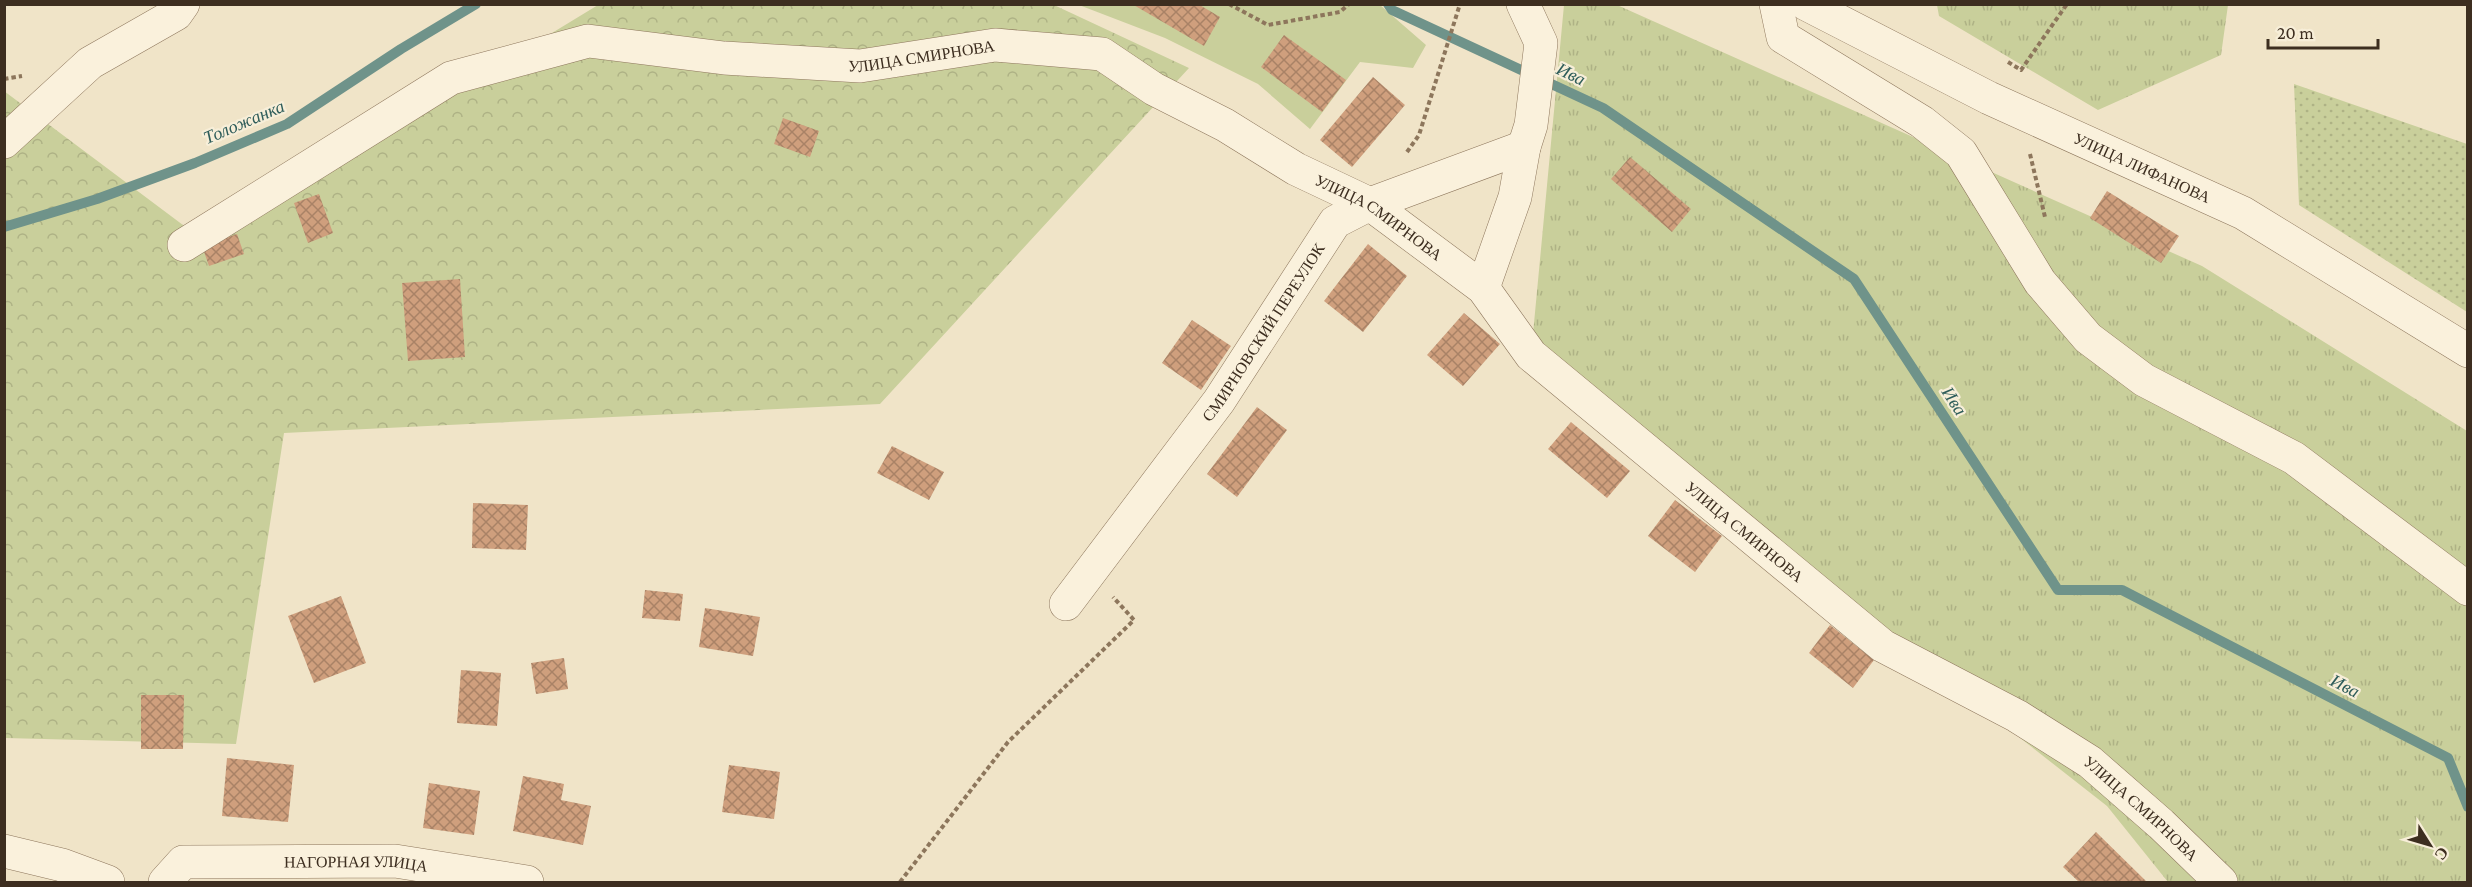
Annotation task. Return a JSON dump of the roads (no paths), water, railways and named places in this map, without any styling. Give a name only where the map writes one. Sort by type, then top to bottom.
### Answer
[{"type":"street","points":[[4,142],[90,63],[176,14],[183,4]]},
{"type":"street","points":[[1483,288],[1515,197],[1541,44],[1523,4]]},
{"type":"street","points":[[1776,4],[1783,38],[1922,122],[1961,153],[2040,282],[2088,338],[2144,380],[2294,458],[2468,589]]},
{"type":"street","name":"УЛИЦА ЛИФАНОВА","points":[[1806,4],[1989,98],[2243,213],[2468,351]]},
{"type":"street","name":"УЛИЦА СМИРНОВА","points":[[184,245],[451,78],[588,41],[724,58],[860,66],[995,45],[1102,54],[1155,90],[1225,125],[1296,169],[1370,204],[1483,288],[1531,355],[1883,646],[2017,716],[2090,762],[2161,824],[2221,882]]},
{"type":"street","name":"СМИРНОВСКИЙ ПЕРЕУЛОК","points":[[1066,604],[1219,401],[1335,222],[1370,204],[1527,136]]},
{"type":"street","points":[[4,851],[62,865],[108,882]]},
{"type":"street","name":"НАГОРНАЯ УЛИЦА","points":[[174,872],[394,861],[527,882]]},
{"type":"waterway","name":"Толожанка","points":[[4,227],[97,199],[195,163],[287,124],[401,49],[476,4]]},
{"type":"waterway","name":"Ива","points":[[1388,4],[1392,10],[1603,108],[1854,279],[2058,590],[2122,590],[2448,758],[2468,807]]}]
